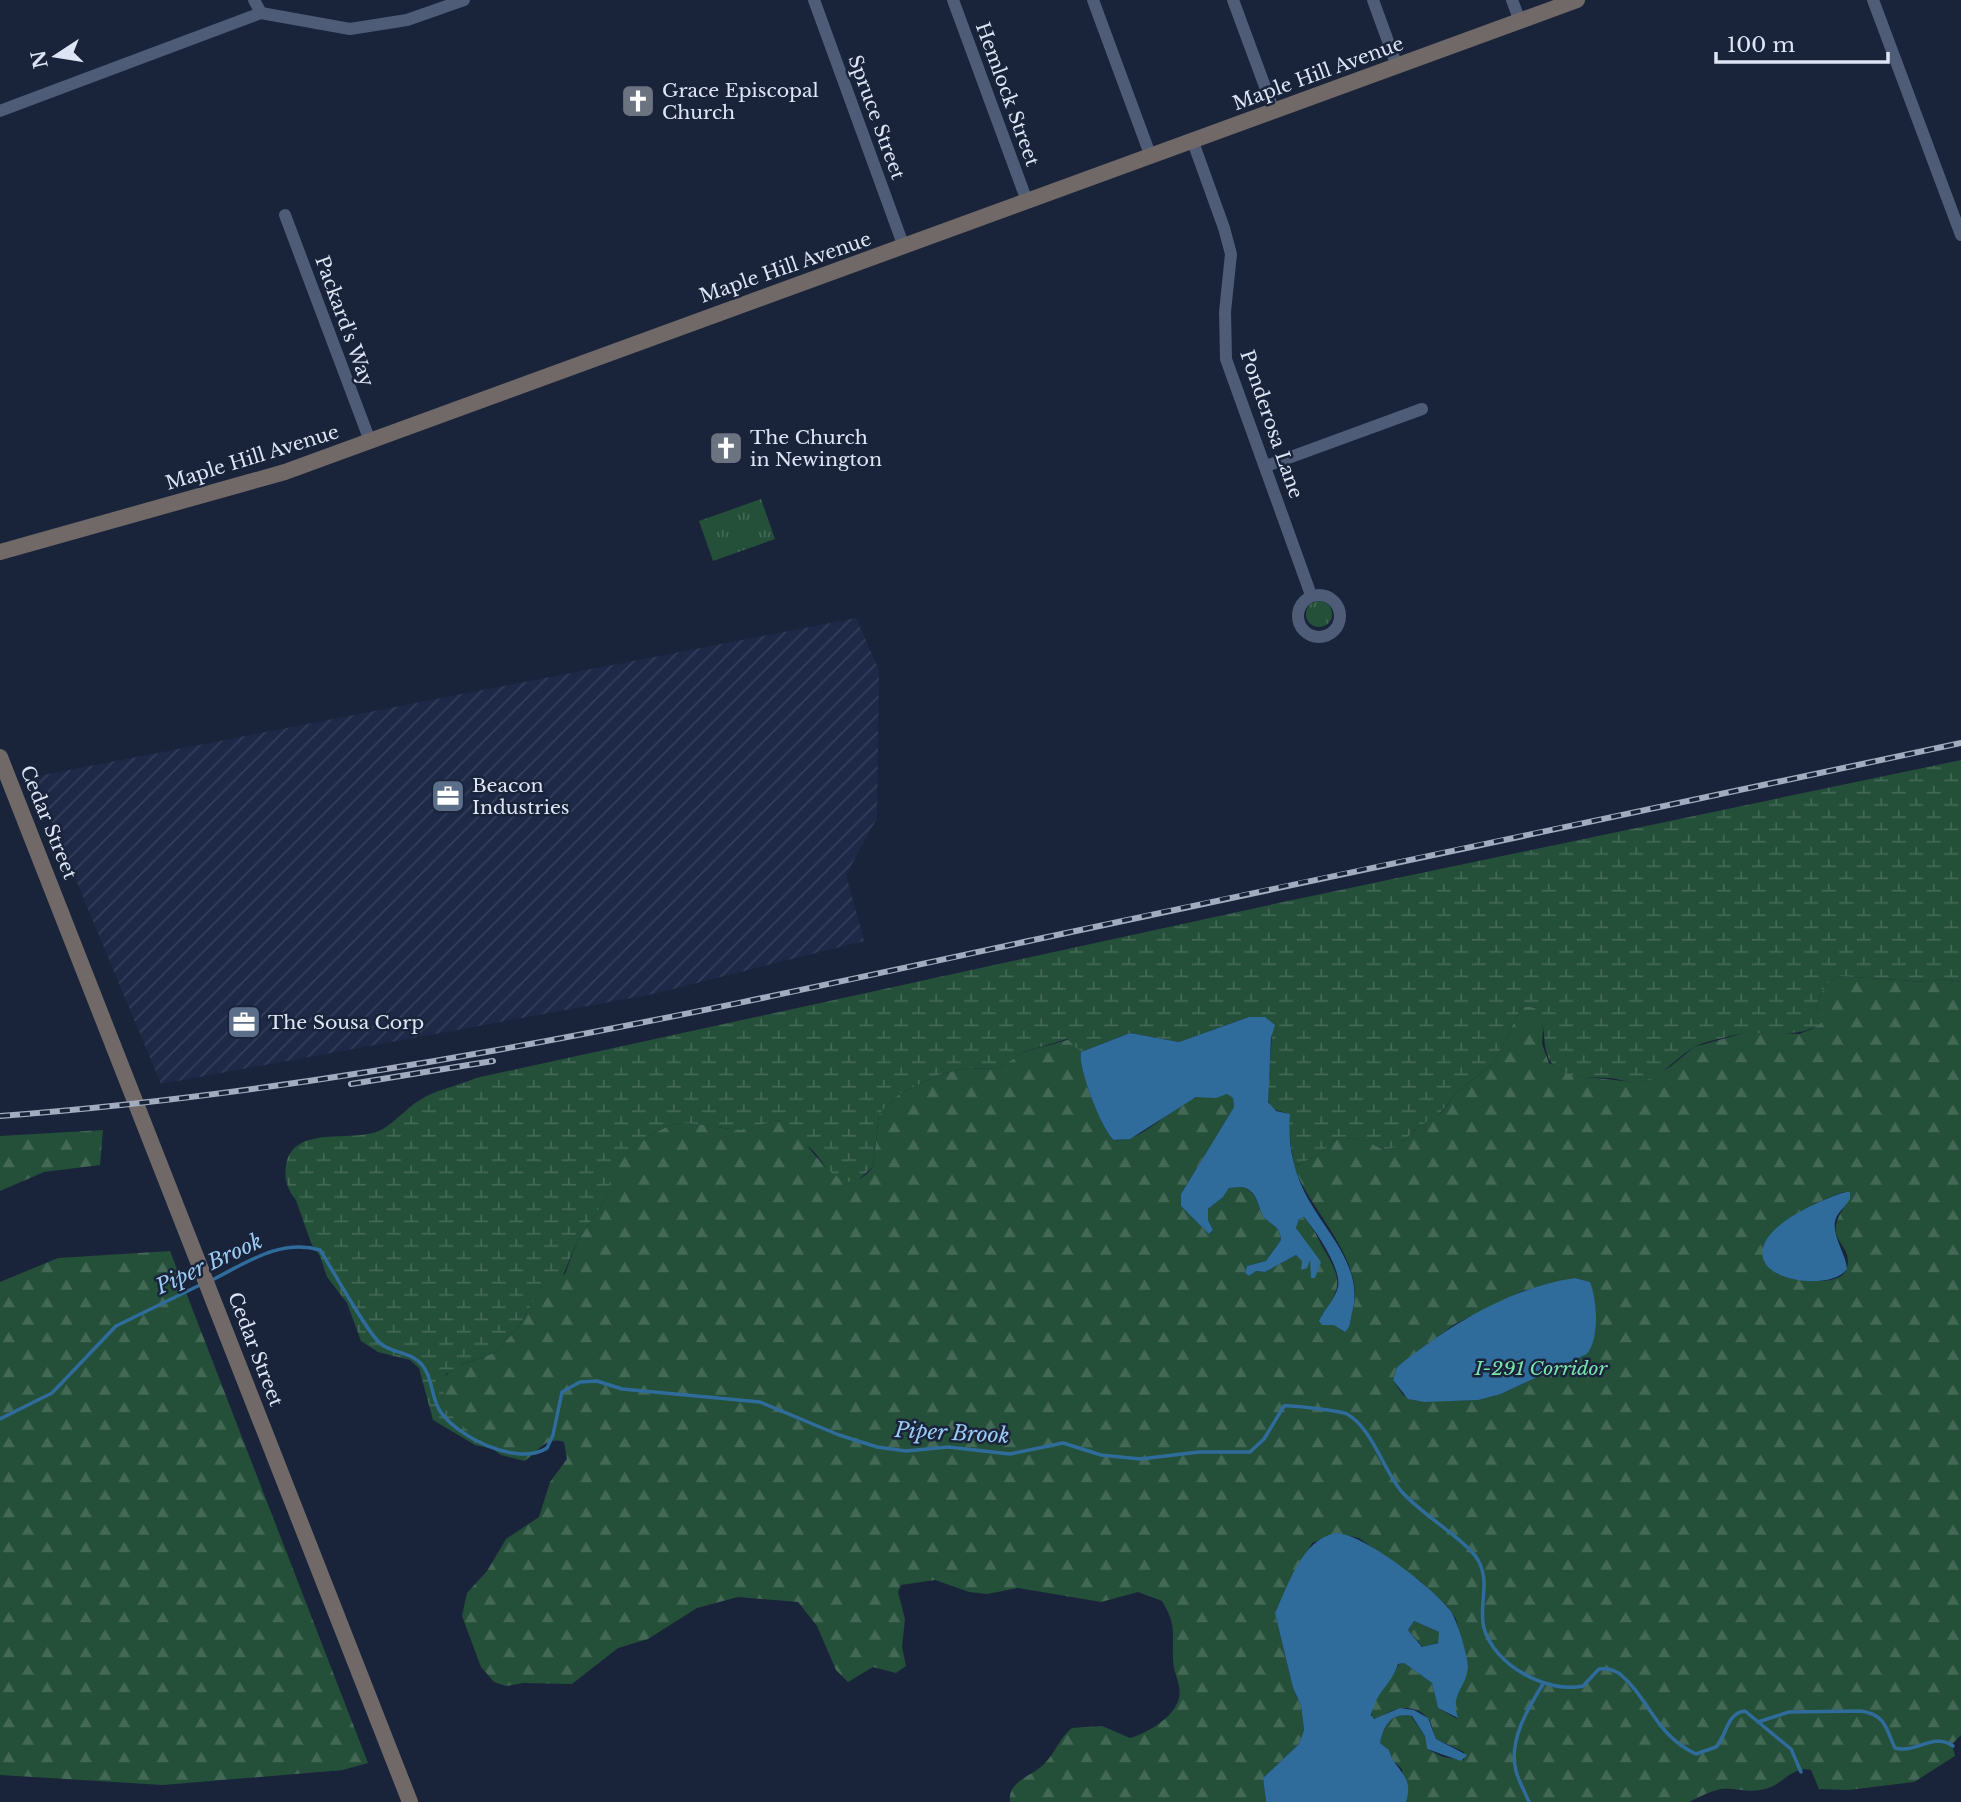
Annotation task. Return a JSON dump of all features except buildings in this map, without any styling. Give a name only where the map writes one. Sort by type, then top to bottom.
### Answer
[{"type":"street","points":[[254,0],[261,13]]},
{"type":"street","points":[[0,111],[261,13],[350,29],[407,20],[464,0]]},
{"type":"street","name":"Spruce Street","points":[[814,0],[905,247]]},
{"type":"street","name":"Hemlock Street","points":[[953,0],[1027,201]]},
{"type":"street","points":[[1093,0],[1152,157]]},
{"type":"street","points":[[1233,0],[1274,111]]},
{"type":"street","points":[[1373,0],[1397,66]]},
{"type":"street","points":[[1512,0],[1520,21]]},
{"type":"street","name":"Maple Hill Avenue","points":[[0,552],[285,472],[1577,0]]},
{"type":"street","points":[[1873,0],[1961,235]]},
{"type":"street","name":"Ponderosa Lane","points":[[1193,142],[1231,254],[1224,312],[1226,359],[1311,595]]},
{"type":"street","name":"Packard's Way","points":[[285,215],[370,441]]},
{"type":"street","points":[[1266,466],[1422,409]]},
{"type":"street","name":"Cedar Street","points":[[0,757],[127,1074],[410,1802]]},
{"type":"shaded area","points":[[856,618],[879,670],[877,818],[846,875],[864,941],[653,994],[161,1084],[33,777]]},
{"type":"shaded area","points":[[1249,1017],[1265,1017],[1275,1025],[1271,1038],[1268,1102],[1276,1111],[1290,1114],[1291,1148],[1300,1182],[1338,1245],[1352,1277],[1354,1295],[1350,1324],[1345,1332],[1334,1325],[1322,1325],[1319,1321],[1337,1292],[1338,1279],[1327,1250],[1304,1217],[1299,1219],[1296,1228],[1321,1262],[1315,1278],[1311,1278],[1310,1260],[1307,1268],[1301,1270],[1302,1261],[1296,1255],[1265,1272],[1256,1271],[1249,1276],[1245,1273],[1247,1266],[1266,1261],[1281,1240],[1276,1228],[1264,1218],[1251,1192],[1243,1187],[1229,1188],[1223,1197],[1208,1209],[1208,1220],[1213,1230],[1209,1234],[1181,1206],[1181,1194],[1234,1107],[1233,1098],[1227,1094],[1216,1098],[1196,1097],[1130,1139],[1114,1140],[1097,1112],[1087,1084],[1081,1052],[1130,1033],[1179,1042]]},
{"type":"shaded area","points":[[1850,1192],[1850,1199],[1837,1215],[1835,1230],[1847,1269],[1829,1279],[1804,1281],[1779,1274],[1770,1268],[1764,1261],[1763,1249],[1778,1227],[1807,1208]]},
{"type":"shaded area","points":[[1575,1278],[1590,1282],[1594,1299],[1596,1329],[1587,1354],[1501,1394],[1478,1400],[1424,1402],[1408,1399],[1393,1380],[1397,1367],[1458,1323],[1527,1290]]},
{"type":"shaded area","points":[[1335,1533],[1347,1535],[1396,1563],[1450,1610],[1462,1638],[1468,1667],[1457,1697],[1458,1718],[1438,1708],[1432,1683],[1404,1663],[1398,1664],[1374,1706],[1371,1715],[1374,1719],[1400,1708],[1414,1710],[1428,1718],[1436,1739],[1467,1755],[1461,1761],[1427,1749],[1425,1736],[1412,1716],[1393,1718],[1386,1726],[1380,1743],[1389,1750],[1406,1779],[1406,1802],[1266,1802],[1263,1778],[1299,1744],[1304,1730],[1301,1705],[1293,1688],[1275,1613],[1305,1554],[1323,1538]],"holes":[[[1414,1621],[1439,1632],[1438,1643],[1422,1647],[1408,1630]]]},
{"type":"green space","points":[[761,499],[775,539],[713,561],[699,521]]},
{"type":"green space","points":[[1319,601],[1328,605],[1332,614],[1328,623],[1319,627],[1310,623],[1306,614],[1310,605]]},
{"type":"green space","points":[[1961,760],[1961,982],[1839,976],[1821,993],[1817,1008],[1826,1018],[1817,1026],[1794,1033],[1743,1034],[1707,1042],[1694,1047],[1663,1071],[1641,1082],[1583,1077],[1562,1072],[1549,1059],[1538,1008],[1522,1006],[1494,1063],[1457,1092],[1437,1117],[1420,1125],[1398,1147],[1384,1150],[1367,1141],[1339,1137],[1317,1156],[1294,1166],[1286,1113],[1272,1109],[1267,1098],[1272,1034],[1265,1017],[1249,1017],[1179,1042],[1130,1033],[1081,1052],[1067,1039],[1024,1052],[997,1069],[966,1068],[941,1074],[899,1094],[879,1114],[873,1167],[854,1183],[830,1171],[783,1120],[742,1130],[682,1123],[664,1128],[633,1148],[610,1169],[606,1198],[577,1242],[562,1278],[536,1297],[517,1329],[494,1353],[460,1365],[446,1374],[445,1399],[449,1409],[464,1427],[493,1449],[475,1445],[433,1420],[419,1368],[410,1360],[378,1352],[361,1341],[347,1303],[327,1277],[287,1184],[286,1165],[291,1152],[300,1144],[312,1139],[369,1134],[381,1130],[427,1096],[476,1078],[1283,902]]},
{"type":"green space","name":"I-291 Corridor","points":[[1839,976],[1961,982],[1961,1735],[1952,1744],[1955,1756],[1914,1782],[1848,1790],[1819,1789],[1811,1770],[1805,1769],[1764,1789],[1721,1789],[1689,1802],[1406,1802],[1402,1769],[1391,1759],[1389,1750],[1380,1743],[1393,1718],[1411,1716],[1425,1736],[1427,1749],[1443,1757],[1464,1760],[1464,1752],[1436,1739],[1429,1719],[1415,1710],[1396,1709],[1379,1719],[1372,1718],[1372,1710],[1399,1664],[1404,1663],[1432,1683],[1438,1708],[1457,1719],[1454,1703],[1468,1666],[1456,1619],[1448,1607],[1420,1581],[1359,1538],[1335,1533],[1312,1543],[1275,1613],[1293,1688],[1301,1705],[1304,1730],[1299,1744],[1263,1778],[1266,1802],[1010,1802],[1010,1795],[1017,1783],[1045,1763],[1072,1728],[1102,1726],[1130,1738],[1156,1726],[1177,1704],[1179,1686],[1173,1663],[1173,1629],[1170,1617],[1162,1601],[1138,1592],[1101,1602],[1018,1588],[987,1594],[969,1592],[935,1580],[901,1585],[898,1592],[905,1619],[902,1647],[906,1666],[896,1673],[873,1667],[848,1682],[836,1670],[817,1626],[798,1602],[738,1597],[697,1608],[648,1639],[618,1648],[572,1684],[523,1683],[506,1686],[494,1682],[481,1667],[462,1616],[467,1593],[487,1571],[506,1539],[539,1517],[550,1482],[567,1459],[564,1442],[557,1440],[547,1443],[524,1461],[501,1455],[454,1421],[441,1395],[444,1378],[452,1368],[494,1353],[517,1329],[536,1297],[565,1274],[577,1242],[606,1198],[609,1169],[623,1155],[664,1128],[690,1123],[742,1129],[784,1120],[831,1171],[839,1177],[856,1180],[865,1176],[873,1167],[879,1114],[899,1094],[941,1074],[966,1068],[997,1069],[1024,1052],[1071,1039],[1081,1052],[1083,1070],[1097,1112],[1114,1140],[1125,1139],[1145,1131],[1175,1109],[1198,1097],[1227,1094],[1233,1098],[1234,1107],[1181,1194],[1181,1206],[1210,1234],[1213,1230],[1208,1220],[1208,1209],[1223,1197],[1229,1188],[1243,1187],[1251,1192],[1262,1214],[1276,1228],[1281,1240],[1266,1261],[1247,1266],[1245,1273],[1249,1276],[1256,1271],[1265,1272],[1296,1255],[1307,1265],[1310,1260],[1315,1275],[1320,1264],[1296,1228],[1299,1219],[1304,1217],[1336,1274],[1337,1288],[1321,1316],[1326,1325],[1335,1325],[1345,1332],[1350,1324],[1355,1293],[1352,1274],[1335,1237],[1294,1166],[1317,1156],[1339,1137],[1367,1141],[1384,1150],[1398,1147],[1420,1125],[1440,1114],[1457,1092],[1494,1063],[1522,1006],[1538,1008],[1543,1029],[1542,1044],[1549,1063],[1576,1076],[1642,1082],[1670,1067],[1694,1047],[1751,1031],[1799,1034],[1812,1029],[1825,1019],[1817,1008],[1819,998],[1830,982]],"holes":[[[1849,1192],[1850,1199],[1836,1224],[1838,1239],[1848,1259],[1843,1275],[1826,1281],[1803,1280],[1776,1273],[1764,1262],[1764,1244],[1780,1226],[1810,1206]],[[1575,1278],[1589,1282],[1594,1298],[1594,1338],[1587,1354],[1501,1394],[1475,1400],[1417,1401],[1403,1395],[1393,1380],[1397,1367],[1455,1324],[1523,1291]]]},
{"type":"green space","points":[[103,1130],[100,1165],[44,1172],[0,1191],[0,1136]]},
{"type":"green space","points":[[170,1251],[368,1763],[343,1770],[163,1785],[0,1775],[0,1282],[58,1258]]},
{"type":"green space","points":[[1414,1621],[1439,1632],[1439,1642],[1423,1647],[1408,1630]]},
{"type":"waterway","name":"Piper Brook","points":[[212,1280],[264,1254],[278,1250],[291,1247],[320,1250],[375,1338],[386,1347],[414,1358],[423,1366],[437,1406],[448,1421],[489,1446],[520,1454],[535,1453],[547,1448],[553,1435],[562,1392],[580,1382],[597,1381],[622,1389],[760,1402],[839,1435],[877,1447],[906,1451],[948,1447],[1010,1454],[1063,1443],[1101,1455],[1140,1459],[1199,1452],[1250,1452],[1264,1439],[1284,1406],[1347,1414],[1364,1429],[1402,1492],[1464,1544],[1478,1560],[1484,1577],[1484,1628],[1499,1654],[1510,1665],[1538,1681],[1569,1687],[1583,1686],[1599,1669],[1615,1671],[1630,1684],[1671,1737],[1696,1754],[1716,1747],[1730,1720],[1745,1711],[1791,1749],[1801,1772]]},
{"type":"waterway","name":"Piper Brook","points":[[0,1419],[52,1393],[116,1326],[202,1284]]},
{"type":"waterway","points":[[1529,1802],[1516,1771],[1515,1748],[1521,1725],[1543,1684]]},
{"type":"waterway","points":[[1758,1722],[1789,1712],[1861,1711],[1881,1720],[1895,1748],[1910,1748],[1939,1741],[1953,1746]]},
{"type":"railway","points":[[0,1116],[262,1088],[522,1046],[780,994],[1961,743]]},
{"type":"railway","points":[[351,1084],[493,1061]]},
{"type":"place","name":"Grace Episcopal Church","points":[[638,101]]},
{"type":"place","name":"The Church in Newington","points":[[726,448]]},
{"type":"place","name":"Beacon Industries","points":[[448,796]]},
{"type":"place","name":"The Sousa Corp","points":[[244,1022]]}]
